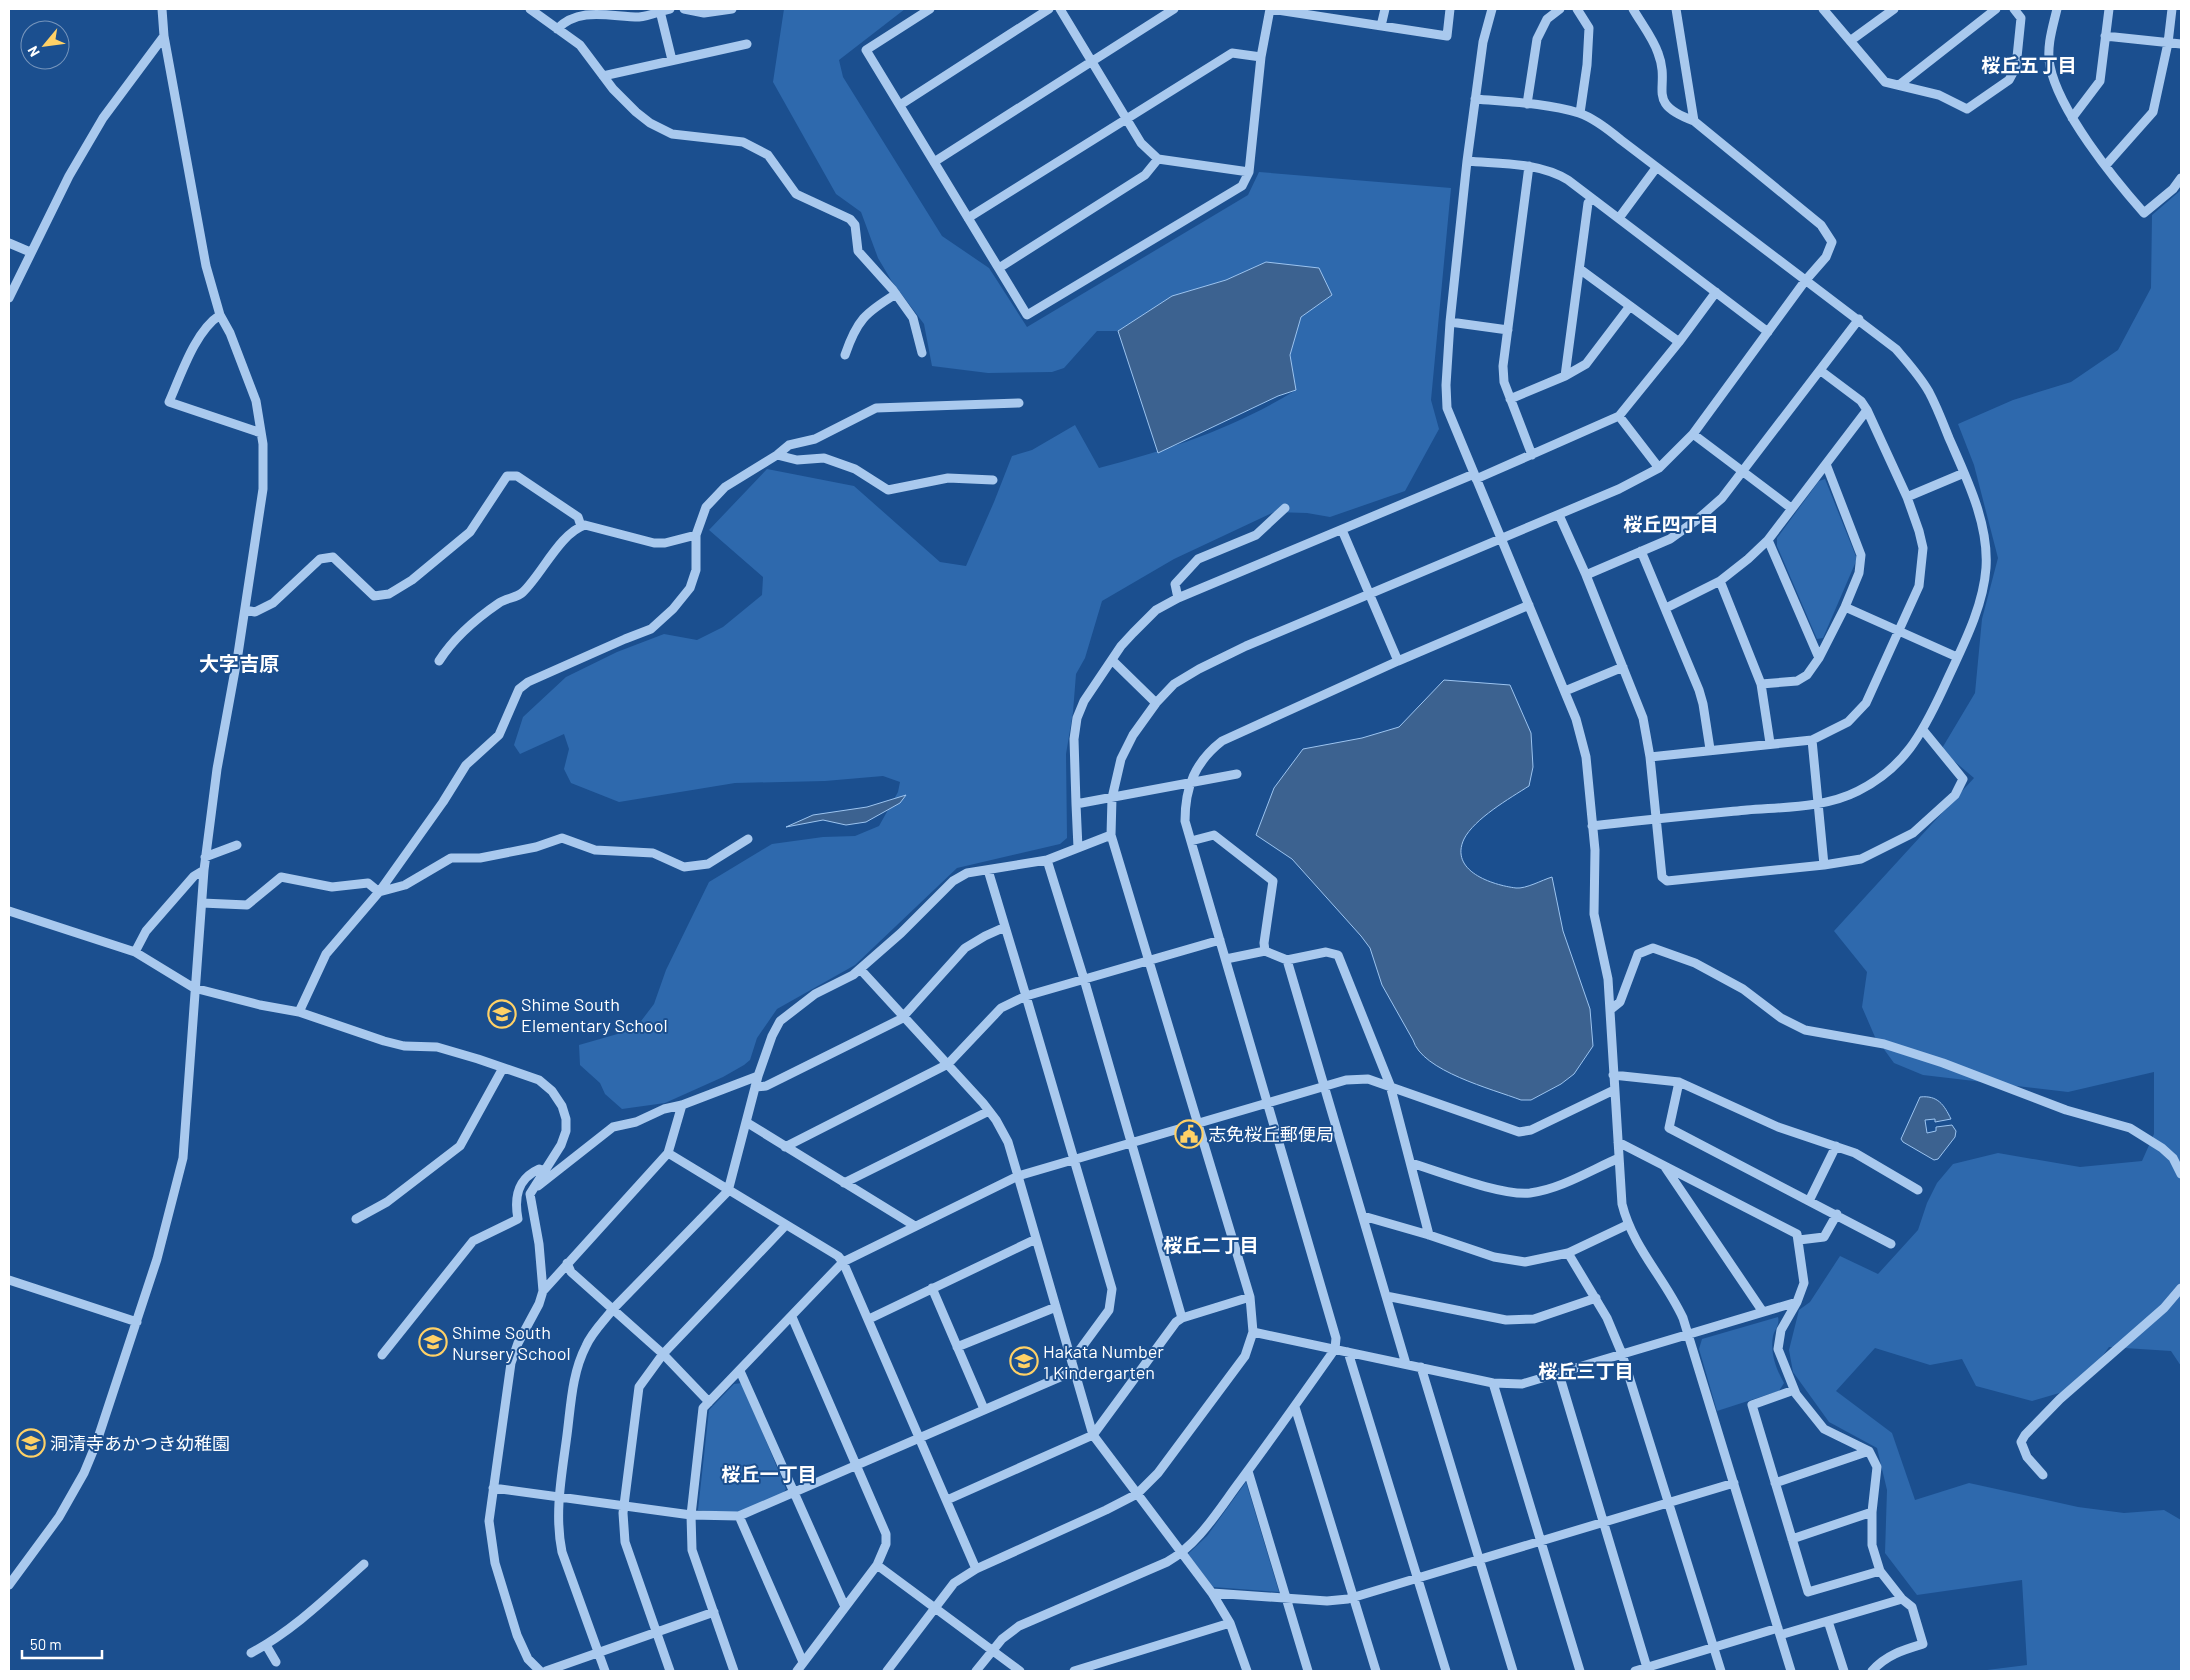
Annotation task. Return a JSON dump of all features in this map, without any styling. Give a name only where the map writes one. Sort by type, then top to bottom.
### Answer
[{"type":"street","points":[[9,1585],[59,1517],[84,1473],[112,1400],[158,1259],[183,1158],[205,857],[217,769],[245,610],[263,489],[261,433],[256,401],[230,333],[220,315],[206,266],[164,36],[162,9]]},
{"type":"street","points":[[530,9],[580,45],[603,76],[636,112],[650,123],[672,134],[743,142],[768,155],[796,194],[850,219],[855,225],[858,250],[896,294],[913,318],[922,354]]},
{"type":"street","points":[[557,29],[565,21],[590,14],[638,17],[670,9]]},
{"type":"street","points":[[684,9],[704,13],[732,9]]},
{"type":"street","points":[[930,9],[866,50],[1027,315],[1242,186],[1249,172],[1260,57],[1270,9],[1318,13],[1381,26],[1447,36],[1450,9]]},
{"type":"street","points":[[900,106],[1048,9]]},
{"type":"street","points":[[1060,9],[1141,143],[1158,159],[1249,172]]},
{"type":"street","points":[[934,162],[1174,9]]},
{"type":"street","points":[[1381,26],[1385,9]]},
{"type":"street","points":[[1492,9],[1483,42],[1467,161],[1450,322],[1446,385],[1447,408],[1576,719],[1586,757],[1595,850],[1594,914],[1608,979],[1622,1204],[1627,1225],[1635,1241],[1675,1301],[1688,1333],[1791,1671]]},
{"type":"street","points":[[1527,104],[1537,39],[1547,19],[1560,9]]},
{"type":"street","points":[[1577,9],[1589,28],[1587,65],[1580,114]]},
{"type":"street","points":[[887,1671],[954,1583],[976,1568],[1106,1510],[1137,1494],[1158,1473],[1245,1356],[1253,1332],[1250,1296],[1111,835],[1112,798],[1122,759],[1133,735],[1156,703],[1174,684],[1199,669],[1246,646],[1369,593],[1619,490],[1659,468],[1693,434],[1806,281],[1826,257],[1832,242],[1821,225],[1694,121],[1674,114],[1668,108],[1663,99],[1658,53],[1633,9]]},
{"type":"street","points":[[1676,9],[1694,121]]},
{"type":"street","points":[[1823,9],[1885,82],[1939,95],[1967,109],[2009,80],[2016,67],[2021,18],[2014,9]]},
{"type":"street","points":[[1850,41],[1894,9]]},
{"type":"street","points":[[1899,85],[1996,9]]},
{"type":"street","points":[[2057,9],[2050,39],[2050,64],[2054,81],[2072,118],[2106,165],[2144,213],[2173,189],[2181,178]]},
{"type":"street","points":[[2072,118],[2100,81],[2109,9]]},
{"type":"street","points":[[2106,165],[2153,112],[2168,43],[2172,9]]},
{"type":"street","points":[[660,11],[672,60]]},
{"type":"street","points":[[9,298],[69,176],[102,118],[164,36]]},
{"type":"street","points":[[2105,36],[2181,44]]},
{"type":"street","points":[[603,76],[747,44]]},
{"type":"street","points":[[968,218],[1232,53],[1260,57]]},
{"type":"street","points":[[1475,99],[1527,104],[1580,114],[1608,130],[1896,349],[1916,371],[1929,392],[1976,504],[1984,538],[1986,568],[1980,600],[1957,657],[1924,730],[1909,751],[1876,780],[1857,792],[1818,804],[1656,818],[1592,826]]},
{"type":"street","points":[[999,268],[1145,175],[1158,159]]},
{"type":"street","points":[[1467,161],[1529,166],[1556,173],[1619,218],[1768,332]]},
{"type":"street","points":[[1529,166],[1503,366],[1504,382],[1532,455]]},
{"type":"street","points":[[1619,218],[1656,168]]},
{"type":"street","points":[[1565,376],[1581,270],[1588,203],[1593,199]]},
{"type":"street","points":[[9,243],[30,252]]},
{"type":"street","points":[[1581,270],[1679,342]]},
{"type":"street","points":[[1078,848],[1074,739],[1078,718],[1084,701],[1121,646],[1156,610],[1178,598],[1475,476],[1532,455],[1619,416],[1679,342],[1716,292]]},
{"type":"street","points":[[845,355],[853,332],[865,315],[896,294]]},
{"type":"street","points":[[1510,399],[1565,376],[1586,364],[1630,306]]},
{"type":"street","points":[[220,315],[214,319],[200,336],[169,402],[261,433]]},
{"type":"street","points":[[1586,575],[1670,538],[1698,519],[1722,498],[1821,371],[1858,319]]},
{"type":"street","points":[[1450,322],[1508,330]]},
{"type":"street","points":[[1650,757],[1710,749],[1812,740],[1848,722],[1866,702],[1919,586],[1923,566],[1923,548],[1920,531],[1907,497],[1867,410],[1861,401],[1821,371]]},
{"type":"street","points":[[299,1012],[326,954],[379,892],[443,802],[466,765],[499,735],[519,690],[528,682],[651,629],[673,609],[690,588],[696,570],[696,535],[706,507],[725,487],[777,455],[789,445],[815,438],[876,408],[1020,402]]},
{"type":"street","points":[[1666,608],[1720,581],[1768,540],[1867,410]]},
{"type":"street","points":[[1619,416],[1659,468]]},
{"type":"street","points":[[1693,434],[1791,508]]},
{"type":"street","points":[[777,455],[797,460],[824,458],[854,469],[888,490],[948,478],[993,480]]},
{"type":"street","points":[[1761,684],[1797,681],[1807,674],[1819,658],[1845,607],[1859,573],[1861,555],[1826,464]]},
{"type":"street","points":[[1907,497],[1964,473]]},
{"type":"street","points":[[245,610],[256,612],[273,603],[320,559],[333,557],[374,596],[389,594],[412,580],[470,532],[506,476],[518,476],[578,517],[581,526]]},
{"type":"street","points":[[1178,598],[1175,584],[1198,559],[1256,535],[1285,508]]},
{"type":"street","points":[[1559,515],[1586,575],[1643,718],[1650,757],[1662,877],[1667,881],[1824,865],[1860,859],[1913,833],[1955,795],[1963,779],[1924,730]]},
{"type":"street","points":[[439,662],[445,652],[467,630],[500,602],[522,594],[566,539],[581,526],[592,526],[654,543],[665,543],[696,535]]},
{"type":"street","points":[[1342,530],[1398,661]]},
{"type":"street","points":[[1768,540],[1819,658]]},
{"type":"street","points":[[1641,551],[1704,704],[1710,749]]},
{"type":"street","points":[[1720,581],[1761,684],[1770,743]]},
{"type":"street","points":[[976,1671],[1002,1639],[1019,1626],[1167,1562],[1183,1553],[1203,1531],[1295,1407],[1335,1349],[1336,1338],[1185,820],[1185,803],[1189,783],[1199,763],[1208,751],[1222,741],[1398,661],[1529,605]]},
{"type":"street","points":[[1845,607],[1957,657]]},
{"type":"street","points":[[1113,660],[1156,703]]},
{"type":"street","points":[[1565,691],[1623,667]]},
{"type":"street","points":[[1812,740],[1824,865]]},
{"type":"street","points":[[1076,804],[1237,774]]},
{"type":"street","points":[[605,1671],[562,1552],[558,1531],[559,1498],[575,1373],[586,1345],[613,1309],[728,1191],[758,1076],[772,1036],[780,1021],[815,994],[853,975],[901,933],[953,881],[967,873],[1047,860],[1111,835]]},
{"type":"street","points":[[1191,841],[1214,835],[1273,881],[1264,943],[1265,951]]},
{"type":"street","points":[[379,892],[405,885],[452,858],[480,858],[536,847],[562,838],[595,850],[653,853],[684,867],[708,864],[748,839]]},
{"type":"street","points":[[205,857],[238,845]]},
{"type":"street","points":[[1047,860],[1084,980],[1182,1318]]},
{"type":"street","points":[[135,952],[146,931],[194,876],[204,870]]},
{"type":"street","points":[[988,870],[1112,1289],[1108,1310],[1076,1355],[1071,1359]]},
{"type":"street","points":[[202,903],[247,905],[281,877],[332,887],[368,883],[379,892]]},
{"type":"street","points":[[9,911],[135,952],[194,988],[260,1006],[299,1012],[404,1046],[437,1047],[539,1080],[552,1091],[562,1106],[566,1119],[566,1131],[561,1144],[530,1194],[539,1244],[543,1291],[539,1304],[518,1343],[511,1363],[489,1522],[495,1563],[517,1635],[528,1658],[540,1671]]},
{"type":"street","points":[[755,1087],[766,1086],[904,1017],[965,948],[1005,927]]},
{"type":"street","points":[[785,1147],[948,1064],[1000,1008],[1026,996],[1220,940]]},
{"type":"street","points":[[1610,1010],[1620,1002],[1638,954],[1653,948],[1695,963],[1743,989],[1781,1018],[1804,1030],[1884,1044],[2066,1110],[2130,1128],[2162,1148],[2173,1158],[2181,1174]]},
{"type":"street","points":[[1226,959],[1265,951],[1287,960],[1326,952],[1338,955],[1390,1085],[1429,1235]]},
{"type":"street","points":[[1287,960],[1326,1087],[1406,1364]]},
{"type":"street","points":[[860,969],[989,1111],[1008,1142],[1093,1435],[1212,1594],[1230,1623],[1247,1671]]},
{"type":"street","points":[[356,1218],[387,1202],[460,1146],[503,1068]]},
{"type":"street","points":[[1613,1075],[1679,1082],[1778,1127],[1855,1153],[1918,1190]]},
{"type":"street","points":[[535,1188],[613,1127],[636,1122],[664,1109],[682,1105],[758,1076]]},
{"type":"street","points":[[734,1671],[692,1550],[692,1515],[704,1408],[843,1262],[1018,1176],[1346,1080],[1368,1078],[1519,1132],[1531,1130],[1614,1090]]},
{"type":"street","points":[[1679,1082],[1669,1128],[1837,1214],[1891,1244]]},
{"type":"street","points":[[543,1291],[668,1152],[682,1105]]},
{"type":"street","points":[[844,1183],[989,1111]]},
{"type":"street","points":[[746,1122],[916,1226]]},
{"type":"street","points":[[1618,1142],[1798,1234],[1804,1283],[1797,1302],[1781,1330],[1778,1349],[1794,1390],[1824,1429],[1869,1452],[1877,1467],[1872,1512],[1872,1546],[1880,1571],[1902,1599],[1912,1607],[1923,1644],[1897,1652],[1881,1661],[1872,1671]]},
{"type":"street","points":[[1809,1201],[1836,1146]]},
{"type":"street","points":[[668,1152],[728,1191],[838,1256],[843,1262],[976,1568]]},
{"type":"street","points":[[1411,1163],[1509,1192],[1530,1193],[1554,1187],[1619,1158]]},
{"type":"street","points":[[1664,1165],[1763,1312]]},
{"type":"street","points":[[382,1355],[473,1241],[518,1219],[515,1201],[517,1190],[530,1173],[539,1169],[544,1171]]},
{"type":"street","points":[[1799,1240],[1824,1237],[1837,1214]]},
{"type":"street","points":[[1363,1216],[1429,1235],[1494,1257],[1525,1262],[1568,1253],[1627,1225]]},
{"type":"street","points":[[670,1671],[625,1542],[624,1505],[639,1387],[663,1354],[786,1225]]},
{"type":"street","points":[[869,1319],[1036,1239]]},
{"type":"street","points":[[1568,1253],[1607,1318],[1622,1354],[1720,1671]]},
{"type":"street","points":[[567,1263],[571,1272],[663,1354],[709,1402]]},
{"type":"street","points":[[9,1280],[136,1322]]},
{"type":"street","points":[[932,1288],[984,1409]]},
{"type":"street","points":[[2043,1475],[2027,1457],[2021,1442],[2024,1435],[2060,1399],[2164,1308],[2181,1288]]},
{"type":"street","points":[[947,1500],[1093,1435],[1176,1322],[1182,1318],[1250,1296]]},
{"type":"street","points":[[1386,1296],[1506,1320],[1534,1319],[1596,1298]]},
{"type":"street","points":[[1253,1332],[1493,1383],[1522,1384],[1797,1302]]},
{"type":"street","points":[[957,1347],[1056,1307]]},
{"type":"street","points":[[792,1317],[886,1534],[886,1544],[877,1565],[797,1671]]},
{"type":"street","points":[[1348,1352],[1446,1671]]},
{"type":"street","points":[[1421,1367],[1513,1671]]},
{"type":"street","points":[[740,1371],[845,1607]]},
{"type":"street","points":[[493,1488],[692,1515],[739,1516],[1074,1371]]},
{"type":"street","points":[[1559,1374],[1648,1669]]},
{"type":"street","points":[[1493,1383],[1580,1671]]},
{"type":"street","points":[[1794,1390],[1752,1405],[1808,1592],[1880,1571]]},
{"type":"street","points":[[1295,1407],[1376,1671]]},
{"type":"street","points":[[1775,1483],[1869,1452]]},
{"type":"street","points":[[1248,1470],[1308,1671]]},
{"type":"street","points":[[1212,1594],[1327,1602],[1353,1598],[1734,1482]]},
{"type":"street","points":[[1792,1539],[1872,1512]]},
{"type":"street","points":[[739,1516],[803,1662]]},
{"type":"street","points":[[251,1653],[266,1645],[295,1624],[364,1564]]},
{"type":"street","points":[[877,1565],[1020,1671]]},
{"type":"street","points":[[1635,1671],[1648,1669],[1713,1647],[1828,1621],[1902,1599]]},
{"type":"street","points":[[546,1671],[714,1612]]},
{"type":"street","points":[[1828,1621],[1844,1671]]},
{"type":"street","points":[[1074,1671],[1230,1623]]},
{"type":"street","points":[[266,1645],[276,1662]]},
{"type":"shaded area","points":[[784,9],[905,9],[839,60],[843,77],[942,236],[989,268],[1027,327],[1248,195],[1259,172],[1451,188],[1431,400],[1439,429],[1405,491],[1330,517],[1307,513],[1274,512],[1174,559],[1102,601],[1085,658],[1076,674],[1073,712],[1066,754],[1067,838],[1060,844],[957,868],[855,965],[777,1009],[757,1038],[750,1060],[744,1065],[723,1077],[665,1103],[622,1109],[605,1094],[600,1083],[580,1065],[579,1045],[635,1029],[654,1004],[666,970],[709,882],[772,844],[823,837],[855,836],[879,826],[898,792],[900,782],[883,776],[825,781],[735,783],[619,802],[571,783],[564,769],[569,749],[564,734],[520,754],[514,745],[523,717],[566,677],[617,652],[664,634],[697,640],[723,627],[762,595],[763,577],[709,530],[767,469],[854,486],[940,562],[966,566],[1012,456],[1032,450],[1075,425],[1099,468],[1150,454],[1225,427],[1273,404],[1296,390],[1290,355],[1301,317],[1332,295],[1266,262],[1226,280],[1172,296],[1118,331],[1097,331],[1064,368],[1052,372],[988,373],[932,366],[924,324],[891,280],[878,258],[861,212],[836,194],[773,82]]},
{"type":"shaded area","points":[[2181,190],[2181,1366],[2171,1351],[2109,1347],[2080,1387],[2032,1401],[1976,1386],[1962,1359],[1930,1365],[1875,1348],[1836,1391],[1892,1433],[1915,1500],[1969,1483],[2078,1507],[2124,1513],[2164,1510],[2181,1520],[2181,1671],[1979,1671],[2027,1665],[2022,1580],[1917,1595],[1885,1553],[1887,1490],[1877,1448],[1829,1422],[1793,1372],[1789,1350],[1799,1310],[1810,1302],[1840,1256],[1878,1274],[1918,1230],[1927,1203],[1937,1183],[1953,1164],[1998,1153],[2080,1167],[2142,1161],[2154,1134],[2154,1072],[2068,1092],[1923,1075],[1894,1063],[1875,1037],[1862,1007],[1867,972],[1834,931],[1974,778],[1941,750],[1975,693],[1982,619],[1998,558],[1974,465],[1958,424],[2013,400],[2071,382],[2118,350],[2151,288],[2152,215]]},
{"type":"shaded area","points":[[1266,262],[1319,268],[1332,295],[1301,317],[1290,355],[1296,390],[1278,396],[1158,453],[1118,331],[1172,296],[1226,280]]},
{"type":"shaded area","points":[[1825,479],[1857,559],[1823,638],[1817,639],[1777,546],[1777,538],[1819,481]]},
{"type":"shaded area","points":[[1444,680],[1510,685],[1531,733],[1533,767],[1529,786],[1493,810],[1469,831],[1464,839],[1461,850],[1462,860],[1468,868],[1485,880],[1516,888],[1552,877],[1563,931],[1590,1009],[1593,1046],[1574,1074],[1561,1084],[1531,1100],[1521,1100],[1460,1078],[1443,1070],[1419,1051],[1382,985],[1370,948],[1361,936],[1292,859],[1256,835],[1274,788],[1303,749],[1362,738],[1399,727]]},
{"type":"shaded area","points":[[906,795],[900,803],[866,822],[846,825],[823,820],[786,827],[813,815],[867,807]]},
{"type":"shaded area","points":[[1920,1097],[1936,1099],[1946,1109],[1951,1119],[1935,1122],[1935,1119],[1925,1120],[1927,1133],[1936,1131],[1936,1127],[1952,1125],[1956,1131],[1955,1137],[1938,1159],[1934,1160],[1901,1139]]},
{"type":"shaded area","points":[[1778,1317],[1772,1349],[1776,1366],[1784,1383],[1779,1391],[1717,1411],[1699,1349],[1702,1339]]},
{"type":"shaded area","points":[[742,1383],[786,1489],[783,1493],[738,1513],[698,1510],[709,1410],[734,1384]]},
{"type":"shaded area","points":[[1246,1482],[1279,1592],[1213,1587],[1188,1554],[1207,1536]]},
{"type":"place","name":"Shime South Elementary School","points":[[502,1014]]},
{"type":"place","name":"志免桜丘郵便局","points":[[1189,1134]]},
{"type":"place","name":"Shime South Nursery School","points":[[433,1342]]},
{"type":"place","name":"Hakata Number 1 Kindergarten","points":[[1024,1361]]},
{"type":"place","name":"洞清寺あかつき幼稚園","points":[[31,1443]]},
{"type":"district","name":"桜丘五丁目","points":[[2029,64]]},
{"type":"district","name":"桜丘四丁目","points":[[1671,523]]},
{"type":"district","name":"大字吉原","points":[[239,663]]},
{"type":"district","name":"桜丘二丁目","points":[[1211,1244]]},
{"type":"district","name":"桜丘三丁目","points":[[1586,1370]]},
{"type":"district","name":"桜丘一丁目","points":[[769,1473]]}]
